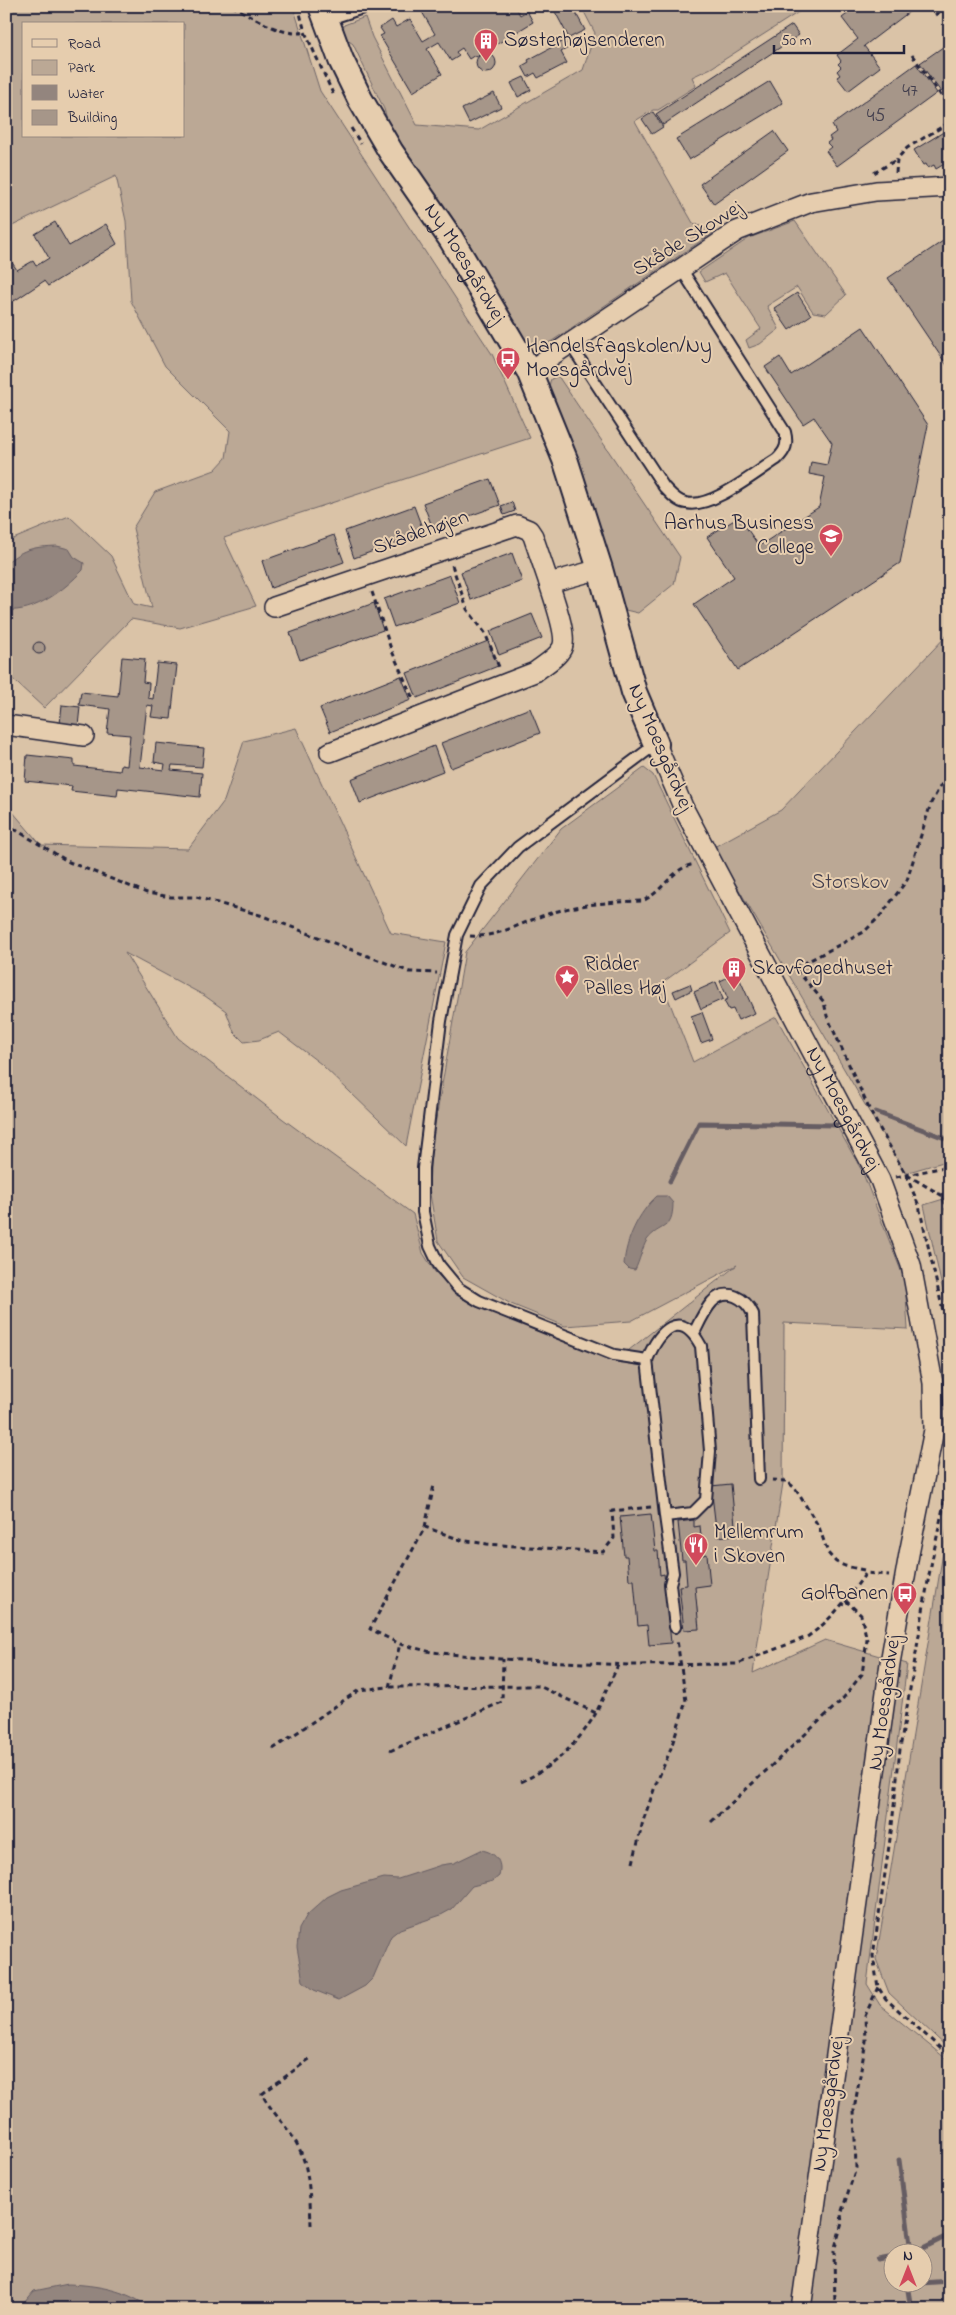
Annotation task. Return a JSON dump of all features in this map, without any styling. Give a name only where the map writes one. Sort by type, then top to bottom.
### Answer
[{"type":"street","name":"Ny Moesgårdvej","points":[[317,20],[391,152],[451,239],[529,371],[566,462],[600,569],[634,692],[656,744],[684,809],[880,1180],[912,1265],[933,1383],[934,1430],[909,1554],[890,1663],[801,2309]]},
{"type":"street","name":"Skåde Skovvej","points":[[529,371],[737,231],[811,202],[895,190],[950,186]]},
{"type":"street","name":"Skådehøjen","points":[[274,606],[510,526],[524,526],[533,536],[549,583],[563,635],[563,646],[557,654],[535,672],[330,752]]},
{"type":"street","points":[[549,583],[600,569]]},
{"type":"street","points":[[6,725],[84,736]]},
{"type":"lane","points":[[317,20],[369,6]]},
{"type":"lane","points":[[570,344],[664,487],[673,497],[686,504],[716,498],[777,459],[784,452],[787,443],[785,432],[680,268]]},
{"type":"lane","points":[[647,1360],[614,1356],[479,1301],[458,1288],[436,1259],[430,1246],[423,1212],[423,1168],[441,1021],[457,935],[481,886],[518,847],[656,744]]},
{"type":"lane","points":[[694,1333],[706,1310],[714,1300],[725,1295],[738,1296],[748,1303],[753,1314],[759,1479]]},
{"type":"lane","points":[[665,1516],[693,1513],[706,1500],[710,1451],[701,1346],[694,1333],[684,1328],[673,1327],[662,1332],[655,1341],[647,1360],[665,1516],[673,1574],[670,1584],[675,1627]]},
{"type":"path","points":[[232,6],[283,32],[295,35],[317,20]]},
{"type":"path","points":[[298,6],[317,20],[336,99]]},
{"type":"path","points":[[935,15],[949,6]]},
{"type":"path","points":[[912,55],[950,108]]},
{"type":"path","points":[[895,190],[896,160],[907,148],[950,122]]},
{"type":"path","points":[[349,123],[363,147]]},
{"type":"path","points":[[446,548],[467,609],[485,633],[505,684]]},
{"type":"path","points":[[364,576],[378,609],[391,649],[421,717]]},
{"type":"path","points":[[772,975],[795,968],[864,932],[882,914],[907,880],[931,803],[941,785],[950,777]]},
{"type":"path","points":[[6,824],[69,862],[147,893],[171,897],[196,897],[260,915],[410,972],[428,974],[450,972]]},
{"type":"path","points":[[457,935],[482,937],[498,934],[520,924],[571,908],[642,901],[648,899],[662,888],[678,871],[688,865],[711,860]]},
{"type":"path","points":[[795,968],[824,1002],[827,1016],[871,1113],[906,1175],[919,1206],[950,1342]]},
{"type":"path","points":[[880,1180],[950,1166]]},
{"type":"path","points":[[906,1175],[943,1196],[950,1226]]},
{"type":"path","points":[[950,1474],[928,1575],[900,1748],[892,1825],[873,1956],[878,1986],[886,1999],[950,2058]]},
{"type":"path","points":[[759,1479],[786,1481],[795,1488],[820,1527],[828,1553],[836,1562],[864,1570],[866,1573],[884,1574]]},
{"type":"path","points":[[434,1485],[425,1527],[370,1629],[400,1644],[430,1652],[503,1659],[618,1665],[682,1664],[696,1666],[737,1664],[807,1637],[827,1622],[866,1573]]},
{"type":"path","points":[[425,1527],[461,1540],[487,1544],[602,1552],[614,1538],[612,1511],[664,1505]]},
{"type":"path","points":[[711,1822],[841,1702],[862,1674],[867,1640],[861,1615],[845,1600]]},
{"type":"path","points":[[633,1864],[643,1821],[670,1751],[686,1701],[675,1627]]},
{"type":"path","points":[[390,1687],[400,1644]]},
{"type":"path","points":[[390,1750],[502,1702],[500,1685],[503,1659]]},
{"type":"path","points":[[521,1782],[569,1750],[584,1733],[596,1713],[618,1665]]},
{"type":"path","points":[[273,1749],[359,1690],[390,1687],[539,1686],[596,1713]]},
{"type":"path","points":[[835,2309],[834,2251],[842,2223],[841,2214],[856,2168],[854,2110],[866,2041],[865,2016],[878,1986]]},
{"type":"path","points":[[311,2225],[304,2163],[299,2148],[271,2110],[262,2094],[312,2056]]},
{"type":"green space","points":[[6,6],[293,6],[320,91],[492,354],[530,438],[224,538],[256,606],[180,628],[131,619],[44,708],[6,673],[6,542],[69,516],[111,556],[134,604],[152,608],[133,528],[155,492],[215,470],[226,458],[230,431],[165,366],[131,301],[126,221],[116,176],[6,229]]},
{"type":"green space","points":[[581,6],[808,6],[711,68],[692,77],[696,86],[658,110],[653,110],[635,121],[693,223],[716,231],[552,341],[538,348],[523,343],[392,136],[384,109],[353,44],[342,36],[344,25],[365,17],[372,37],[417,125],[479,130],[583,70],[595,33]]},
{"type":"green space","points":[[795,221],[846,295],[826,314],[813,312],[797,287],[767,306],[779,329],[760,344],[749,348],[746,340],[761,329],[725,273],[705,282],[699,272],[749,238]]},
{"type":"green space","points":[[558,376],[680,557],[674,584],[638,613],[621,609],[548,389],[551,379]]},
{"type":"green space","name":"Storskov","points":[[950,632],[950,1160],[905,1173],[714,847],[781,810]]},
{"type":"green space","points":[[296,728],[391,933],[446,942],[406,1146],[321,1064],[279,1032],[259,1040],[244,1042],[234,1032],[226,1011],[205,996],[125,953],[178,1038],[283,1119],[413,1214],[423,1253],[435,1272],[460,1297],[478,1307],[615,1361],[737,1265],[631,1321],[565,1326],[511,1304],[463,1277],[438,1241],[429,1188],[431,1148],[465,952],[561,829],[644,768],[653,775],[730,933],[662,983],[693,1062],[776,1017],[862,1171],[905,1281],[908,1329],[784,1323],[783,1483],[753,1673],[825,1640],[907,1664],[867,1984],[880,2005],[950,2062],[950,2309],[6,2309],[6,804],[41,845],[188,849],[224,801],[244,741]]},
{"type":"green space","points":[[950,1197],[950,1324],[924,1205]]},
{"type":"green space","points":[[950,1510],[950,2050],[889,1993],[876,1959]]},
{"type":"water","points":[[57,546],[69,549],[74,557],[84,563],[83,570],[48,599],[28,608],[6,610],[6,563],[18,554],[30,549]]},
{"type":"water","points":[[657,1196],[667,1196],[673,1203],[671,1219],[647,1240],[635,1270],[629,1269],[624,1264],[630,1236],[644,1210]]},
{"type":"water","points":[[481,1850],[497,1858],[500,1866],[499,1876],[493,1881],[472,1886],[452,1909],[441,1915],[400,1929],[391,1936],[373,1978],[365,1986],[339,2000],[314,1990],[303,1981],[297,1947],[299,1929],[307,1915],[327,1897],[341,1890],[384,1878],[398,1879],[441,1865],[454,1863]]},
{"type":"water","points":[[68,2284],[90,2286],[122,2293],[151,2309],[19,2309],[34,2291]]},
{"type":"building","points":[[431,6],[515,6],[520,15],[527,11],[533,22],[476,57],[475,55],[469,59],[462,48],[456,52],[459,56],[451,61],[439,42],[427,49],[442,74],[413,92],[380,36],[384,34],[380,28],[392,20],[396,27],[410,19],[423,41],[435,34],[422,12]]},
{"type":"building","points":[[552,6],[572,6],[585,30],[569,38]]},
{"type":"building","points":[[858,6],[917,6],[864,46],[880,67],[848,91],[837,77],[840,75],[837,71],[841,67],[838,64],[841,61],[837,55],[858,39],[842,18]]},
{"type":"building","points":[[792,25],[799,35],[663,125],[656,114]]},
{"type":"building","points":[[569,38],[573,45],[561,52],[567,63],[538,78],[535,73],[528,77],[522,66],[529,62],[528,60]]},
{"type":"building","points":[[950,42],[950,85],[941,92],[920,63]]},
{"type":"building","name":"Søsterhøjsenderen","points":[[486,53],[493,56],[496,63],[493,70],[486,73],[479,70],[476,63],[479,56]]},
{"type":"building","points":[[916,64],[937,93],[837,166],[826,151],[831,147],[827,143],[831,140],[829,137],[836,132],[832,125]]},
{"type":"building","points":[[524,77],[531,90],[518,97],[511,83]]},
{"type":"building","points":[[770,81],[783,103],[689,160],[676,139]]},
{"type":"building","points":[[494,93],[501,107],[469,123],[462,109]]},
{"type":"building","points":[[653,112],[663,127],[652,134],[642,119]]},
{"type":"building","points":[[950,128],[950,170],[946,163],[936,169],[934,165],[928,168],[926,164],[923,165],[914,150]]},
{"type":"building","points":[[774,131],[788,151],[714,204],[700,184]]},
{"type":"building","points":[[55,222],[69,246],[106,224],[117,244],[48,286],[44,281],[14,301],[6,288],[6,264],[11,261],[17,270],[33,261],[36,266],[49,258],[35,234]]},
{"type":"building","points":[[943,241],[950,252],[950,370],[888,278]]},
{"type":"building","points":[[797,293],[811,315],[789,330],[774,308]]},
{"type":"building","points":[[863,327],[928,425],[900,563],[738,670],[694,604],[734,577],[707,537],[739,517],[759,546],[819,507],[825,477],[809,474],[811,462],[827,465],[832,443],[814,417],[803,424],[765,367],[780,357],[791,375]]},
{"type":"building","points":[[490,479],[500,505],[433,529],[423,503]]},
{"type":"building","points":[[512,502],[515,511],[504,515],[501,506]]},
{"type":"building","points":[[414,506],[424,533],[354,558],[345,531]]},
{"type":"building","points":[[334,535],[344,562],[271,588],[262,561]]},
{"type":"building","points":[[512,553],[522,581],[471,600],[461,572]]},
{"type":"building","points":[[450,575],[460,603],[394,627],[384,599]]},
{"type":"building","points":[[374,603],[383,630],[300,660],[290,633]]},
{"type":"building","points":[[532,614],[542,638],[499,655],[490,631]]},
{"type":"building","points":[[488,641],[498,666],[417,698],[407,673]]},
{"type":"building","points":[[37,642],[41,642],[45,648],[41,654],[37,654],[33,650],[33,646]]},
{"type":"building","points":[[122,657],[145,659],[143,682],[149,683],[148,698],[153,699],[157,663],[177,665],[171,719],[151,717],[153,706],[147,705],[140,767],[164,770],[165,764],[154,762],[156,743],[204,748],[202,767],[172,765],[171,770],[202,773],[200,797],[118,788],[117,796],[71,791],[72,786],[25,781],[27,755],[74,760],[74,766],[120,771],[121,765],[127,766],[130,735],[107,733],[110,709],[79,705],[81,692],[118,696]]},
{"type":"building","points":[[401,676],[411,700],[330,732],[320,708]]},
{"type":"building","points":[[62,705],[80,707],[78,726],[60,724]]},
{"type":"building","points":[[530,708],[540,733],[451,768],[441,743]]},
{"type":"building","points":[[434,746],[443,771],[360,803],[351,779]]},
{"type":"building","name":"Skovfogedhuset","points":[[737,973],[755,1013],[738,1020],[733,1009],[729,1010],[724,1001],[728,999],[720,981]]},
{"type":"building","points":[[716,982],[723,999],[701,1009],[694,992]]},
{"type":"building","points":[[690,984],[692,990],[676,998],[673,991]]},
{"type":"building","points":[[702,1012],[712,1039],[701,1043],[691,1016]]},
{"type":"building","points":[[731,1484],[736,1535],[717,1537],[711,1486]]},
{"type":"building","points":[[651,1514],[655,1551],[658,1551],[660,1575],[664,1574],[671,1643],[649,1645],[647,1625],[638,1626],[634,1580],[629,1580],[627,1556],[624,1556],[620,1517]]},
{"type":"building","points":[[694,1520],[694,1527],[700,1526],[703,1555],[707,1554],[710,1585],[695,1587],[699,1629],[684,1630],[679,1586],[687,1585],[685,1560],[682,1560],[678,1522]]},
{"type":"waterway","points":[[876,1112],[950,1140]]},
{"type":"waterway","points":[[670,1181],[699,1123],[836,1125]]},
{"type":"waterway","points":[[899,2160],[910,2242]]},
{"type":"waterway","points":[[934,2242],[945,2237]]},
{"type":"waterway","points":[[878,2260],[884,2259]]},
{"type":"waterway","points":[[911,2309],[907,2284],[950,2281]]},
{"type":"place","name":"Søsterhøjsenderen","points":[[486,62]]},
{"type":"place","name":"Handelsfagskolen/Ny Moesgårdvej","points":[[508,380]]},
{"type":"place","name":"Aarhus Business College","points":[[831,557]]},
{"type":"place","name":"Skovfogedhuset","points":[[734,990]]},
{"type":"place","name":"Ridder Palles Høj","points":[[567,998]]},
{"type":"place","name":"Mellemrum i Skoven","points":[[696,1566]]},
{"type":"place","name":"Golfbanen","points":[[905,1615]]}]
